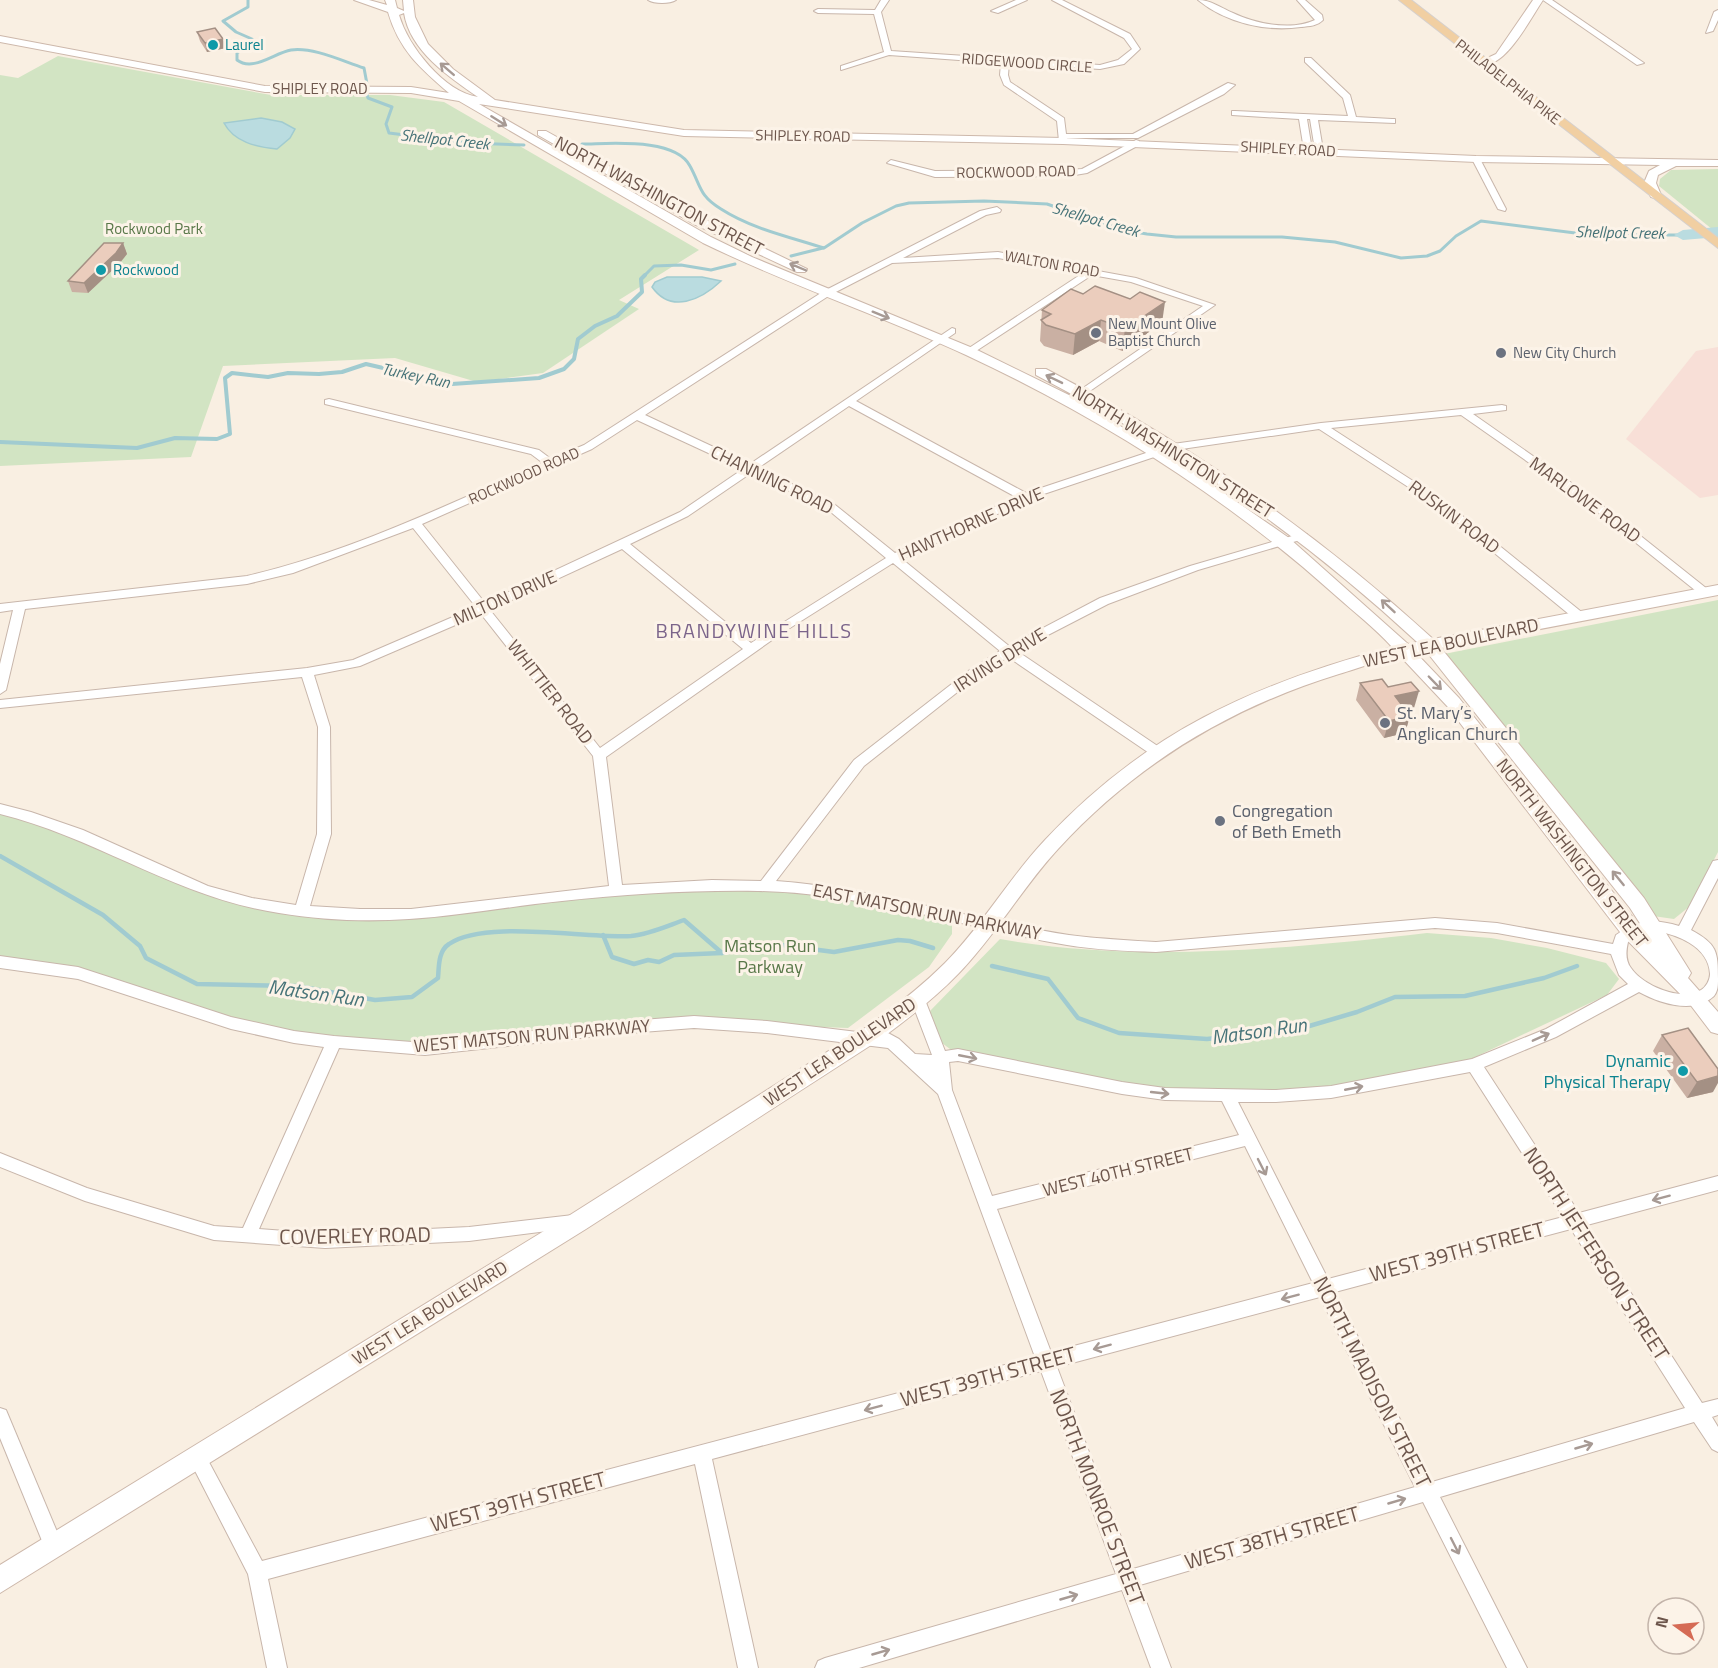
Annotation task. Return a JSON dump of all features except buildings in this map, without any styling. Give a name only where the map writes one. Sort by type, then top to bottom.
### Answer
[{"type":"main road","points":[[360,0],[386,4],[403,0]]},
{"type":"main road","points":[[408,0],[416,32]]},
{"type":"main road","name":"PHILADELPHIA PIKE","points":[[1404,0],[1716,243]]},
{"type":"main road","points":[[1485,63],[1500,56],[1538,0]]},
{"type":"main road","name":"NORTH WASHINGTON STREET","points":[[386,4],[406,16],[444,66],[494,104],[547,136],[699,221],[946,335],[970,352],[1070,401],[1156,454],[1284,542],[1318,569],[1403,650],[1453,702],[1630,931],[1696,998],[1718,1026]]},
{"type":"main road","name":"NORTH WASHINGTON STREET","points":[[386,4],[405,41],[432,74],[464,99],[540,146],[673,223],[748,260],[827,293],[946,335],[983,344],[1083,393],[1173,447],[1303,536],[1367,587],[1431,646],[1637,903],[1696,998]]},
{"type":"main road","name":"SHIPLEY ROAD","points":[[0,39],[265,89],[403,89],[684,134],[1064,138],[1476,159],[1718,163]]},
{"type":"main road","points":[[403,89],[427,84],[432,80],[432,74]]},
{"type":"main road","points":[[547,136],[537,123],[554,114]]},
{"type":"main road","points":[[1655,195],[1650,183],[1653,173],[1674,164]]},
{"type":"main road","name":"WEST LEA BOULEVARD","points":[[0,1580],[878,1038],[953,967],[1032,868],[1081,813],[1156,752],[1214,717],[1269,692],[1327,671],[1403,650],[1712,591]]},
{"type":"street","points":[[652,0],[672,0]]},
{"type":"street","points":[[885,0],[877,12],[888,53]]},
{"type":"street","points":[[995,10],[1023,0]]},
{"type":"street","name":"RIDGEWOOD CIRCLE","points":[[844,68],[888,53],[1100,68],[1122,62],[1136,49],[1127,36],[1056,0]]},
{"type":"street","points":[[1202,0],[1264,28],[1316,23],[1320,16],[1302,1]]},
{"type":"street","points":[[1547,0],[1640,63]]},
{"type":"street","points":[[818,11],[877,12]]},
{"type":"street","points":[[1709,31],[1718,12]]},
{"type":"street","points":[[1308,60],[1347,97],[1353,120]]},
{"type":"street","points":[[1005,63],[1004,75],[1007,83],[1061,120],[1064,138]]},
{"type":"street","name":"ROCKWOOD ROAD","points":[[891,163],[935,174],[1084,171],[1121,154],[1135,140],[1231,85]]},
{"type":"street","points":[[1235,113],[1392,121]]},
{"type":"street","points":[[1303,117],[1313,150]]},
{"type":"street","points":[[1313,150],[1314,118]]},
{"type":"street","points":[[1476,159],[1502,209]]},
{"type":"street","name":"ROCKWOOD ROAD","points":[[0,608],[247,580],[289,570],[416,523],[588,447],[827,293],[983,213],[997,210]]},
{"type":"street","name":"WALTON ROAD","points":[[889,261],[998,255],[1094,270],[1153,285],[1210,305],[1083,393]]},
{"type":"street","points":[[970,352],[1094,270]]},
{"type":"street","name":"MILTON DRIVE","points":[[0,704],[307,672],[356,663],[623,544],[704,502],[946,335]]},
{"type":"street","points":[[1070,401],[1083,393]]},
{"type":"street","points":[[848,401],[1025,497]]},
{"type":"street","points":[[329,402],[535,453],[551,464]]},
{"type":"street","name":"HAWTHORNE DRIVE","points":[[599,755],[752,649],[894,558],[1025,497],[1173,447],[1322,426],[1502,408]]},
{"type":"street","name":"MARLOWE ROAD","points":[[1463,412],[1589,500],[1712,591]]},
{"type":"street","name":"CHANNING ROAD","points":[[638,416],[830,506],[1008,651],[1156,752]]},
{"type":"street","name":"RUSKIN ROAD","points":[[1322,426],[1440,503],[1580,617]]},
{"type":"street","name":"WHITTIER ROAD","points":[[416,523],[599,755],[616,889]]},
{"type":"street","name":"IRVING DRIVE","points":[[765,886],[859,763],[975,672],[1008,651],[1104,601],[1194,568],[1303,536]]},
{"type":"street","points":[[623,544],[752,649]]},
{"type":"street","points":[[0,690],[20,606]]},
{"type":"street","points":[[302,909],[324,834],[324,728],[307,672]]},
{"type":"street","name":"EAST MATSON RUN PARKWAY","points":[[0,809],[21,813],[62,828],[205,890],[249,901],[302,909],[382,915],[411,914],[616,889],[705,884],[765,886],[844,893],[1096,943],[1138,947],[1435,923],[1497,928],[1617,950]]},
{"type":"street","points":[[1683,932],[1718,865]]},
{"type":"street","points":[[1652,926],[1683,932],[1703,946],[1717,963],[1718,974],[1715,985],[1708,993],[1696,998],[1667,998],[1638,985],[1623,968],[1617,950],[1621,939],[1630,931],[1652,926]]},
{"type":"street","name":"WEST MATSON RUN PARKWAY","points":[[0,962],[78,972],[231,1023],[294,1037],[334,1042],[425,1049],[616,1028],[694,1022],[767,1026],[878,1038]]},
{"type":"street","points":[[912,1060],[935,1063],[941,1059],[958,1055],[1122,1088],[1165,1094],[1276,1096],[1331,1092],[1474,1065],[1561,1028],[1638,985]]},
{"type":"street","points":[[918,1000],[941,1059],[944,1090]]},
{"type":"street","points":[[878,1038],[912,1060],[944,1090]]},
{"type":"street","points":[[248,1235],[334,1042]]},
{"type":"street","name":"NORTH JEFFERSON STREET","points":[[1474,1065],[1718,1443]]},
{"type":"street","name":"NORTH MONROE STREET","points":[[944,1090],[1161,1668]]},
{"type":"street","name":"NORTH MADISON STREET","points":[[1227,1096],[1517,1668]]},
{"type":"street","name":"WEST 40TH STREET","points":[[988,1204],[1248,1139]]},
{"type":"street","name":"COVERLEY ROAD","points":[[0,1160],[85,1194],[214,1233],[325,1241],[469,1234],[578,1222]]},
{"type":"street","name":"WEST 39TH STREET","points":[[257,1572],[1718,1183]]},
{"type":"street","name":"WEST 38TH STREET","points":[[825,1668],[1718,1407]]},
{"type":"street","points":[[0,1416],[54,1546]]},
{"type":"street","points":[[702,1453],[748,1668]]},
{"type":"street","points":[[197,1457],[257,1572],[277,1668]]},
{"type":"shaded area","points":[[1718,347],[1718,495],[1700,498],[1626,439],[1696,351]]},
{"type":"green space","name":"Rockwood Park","points":[[58,56],[271,95],[390,95],[444,102],[699,250],[619,300],[639,309],[543,373],[477,382],[395,358],[223,366],[191,457],[0,466],[0,75],[18,78]]},
{"type":"green space","points":[[1718,169],[1718,234],[1659,186],[1660,179],[1671,170]]},
{"type":"green space","points":[[1718,600],[1718,852],[1690,906],[1674,919],[1653,916],[1444,654]]},
{"type":"green space","name":"Matson Run Parkway","points":[[0,811],[45,821],[171,876],[278,907],[411,914],[616,889],[765,886],[952,915],[952,934],[929,967],[848,1028],[694,1022],[425,1049],[294,1037],[48,967],[0,964]]},
{"type":"green space","points":[[1427,933],[1491,938],[1547,948],[1606,963],[1619,979],[1607,995],[1471,1059],[1368,1085],[1299,1094],[1179,1094],[958,1055],[942,1043],[930,1011],[1000,939],[1052,946],[1159,952],[1268,948]]},
{"type":"water","points":[[261,118],[282,122],[295,129],[290,138],[277,149],[246,142],[234,135],[224,123]]},
{"type":"water","points":[[667,277],[702,277],[721,281],[704,294],[677,302],[668,300],[652,287],[655,282]]},
{"type":"waterway","name":"Shellpot Creek","points":[[248,0],[248,7],[223,21],[236,32],[252,39],[249,45],[237,53],[237,60],[250,64],[291,50],[309,51],[364,68],[367,84]]},
{"type":"waterway","name":"Shellpot Creek","points":[[366,92],[368,98],[392,107],[386,124],[389,133],[469,143],[524,145]]},
{"type":"waterway","name":"Shellpot Creek","points":[[582,144],[640,144],[671,150],[690,166],[704,195],[721,209],[758,227],[824,248],[862,223],[896,206],[909,203],[984,201],[1047,204],[1123,230],[1147,234],[1176,237],[1282,237],[1335,242],[1401,258],[1427,256],[1440,251],[1456,236],[1481,221],[1591,235],[1683,235]]},
{"type":"waterway","name":"Shellpot Creek","points":[[1683,235],[1718,232]]},
{"type":"waterway","name":"Turkey Run","points":[[791,256],[823,248]]},
{"type":"waterway","name":"Turkey Run","points":[[0,442],[137,448],[175,438],[217,439],[230,434],[225,378],[232,373],[268,377],[288,373],[319,374],[342,372],[366,364],[452,384],[539,378],[564,369],[574,359],[578,339],[595,326],[617,316],[642,292],[641,279],[654,266],[681,265],[711,270],[735,264]]},
{"type":"waterway","name":"Matson Run","points":[[0,856],[103,915],[140,946],[146,958],[197,984],[297,986],[375,1000],[412,997],[438,978],[440,960],[445,947],[465,937],[511,931],[603,936]]},
{"type":"waterway","name":"Matson Run","points":[[603,936],[638,935],[684,920],[722,953]]},
{"type":"waterway","name":"Matson Run","points":[[603,936],[612,957],[634,964],[648,960],[659,962],[674,955],[722,953]]},
{"type":"waterway","name":"Matson Run","points":[[722,953],[773,944],[834,952],[898,940],[933,948]]},
{"type":"waterway","name":"Matson Run","points":[[992,966],[1048,979],[1078,1018],[1119,1033],[1207,1039],[1299,1029],[1357,1012],[1395,997],[1465,996],[1544,978],[1577,966]]},
{"type":"place","name":"Laurel","points":[[213,45]]},
{"type":"place","name":"Rockwood","points":[[101,270]]},
{"type":"place","name":"New Mount Olive Baptist Church","points":[[1096,333]]},
{"type":"place","name":"New City Church","points":[[1501,353]]},
{"type":"place","name":"St. Mary’s Anglican Church","points":[[1385,723]]},
{"type":"place","name":"Congregation of Beth Emeth","points":[[1220,821]]},
{"type":"place","name":"Dynamic Physical Therapy","points":[[1683,1071]]},
{"type":"district","name":"BRANDYWINE HILLS","points":[[754,631]]}]
